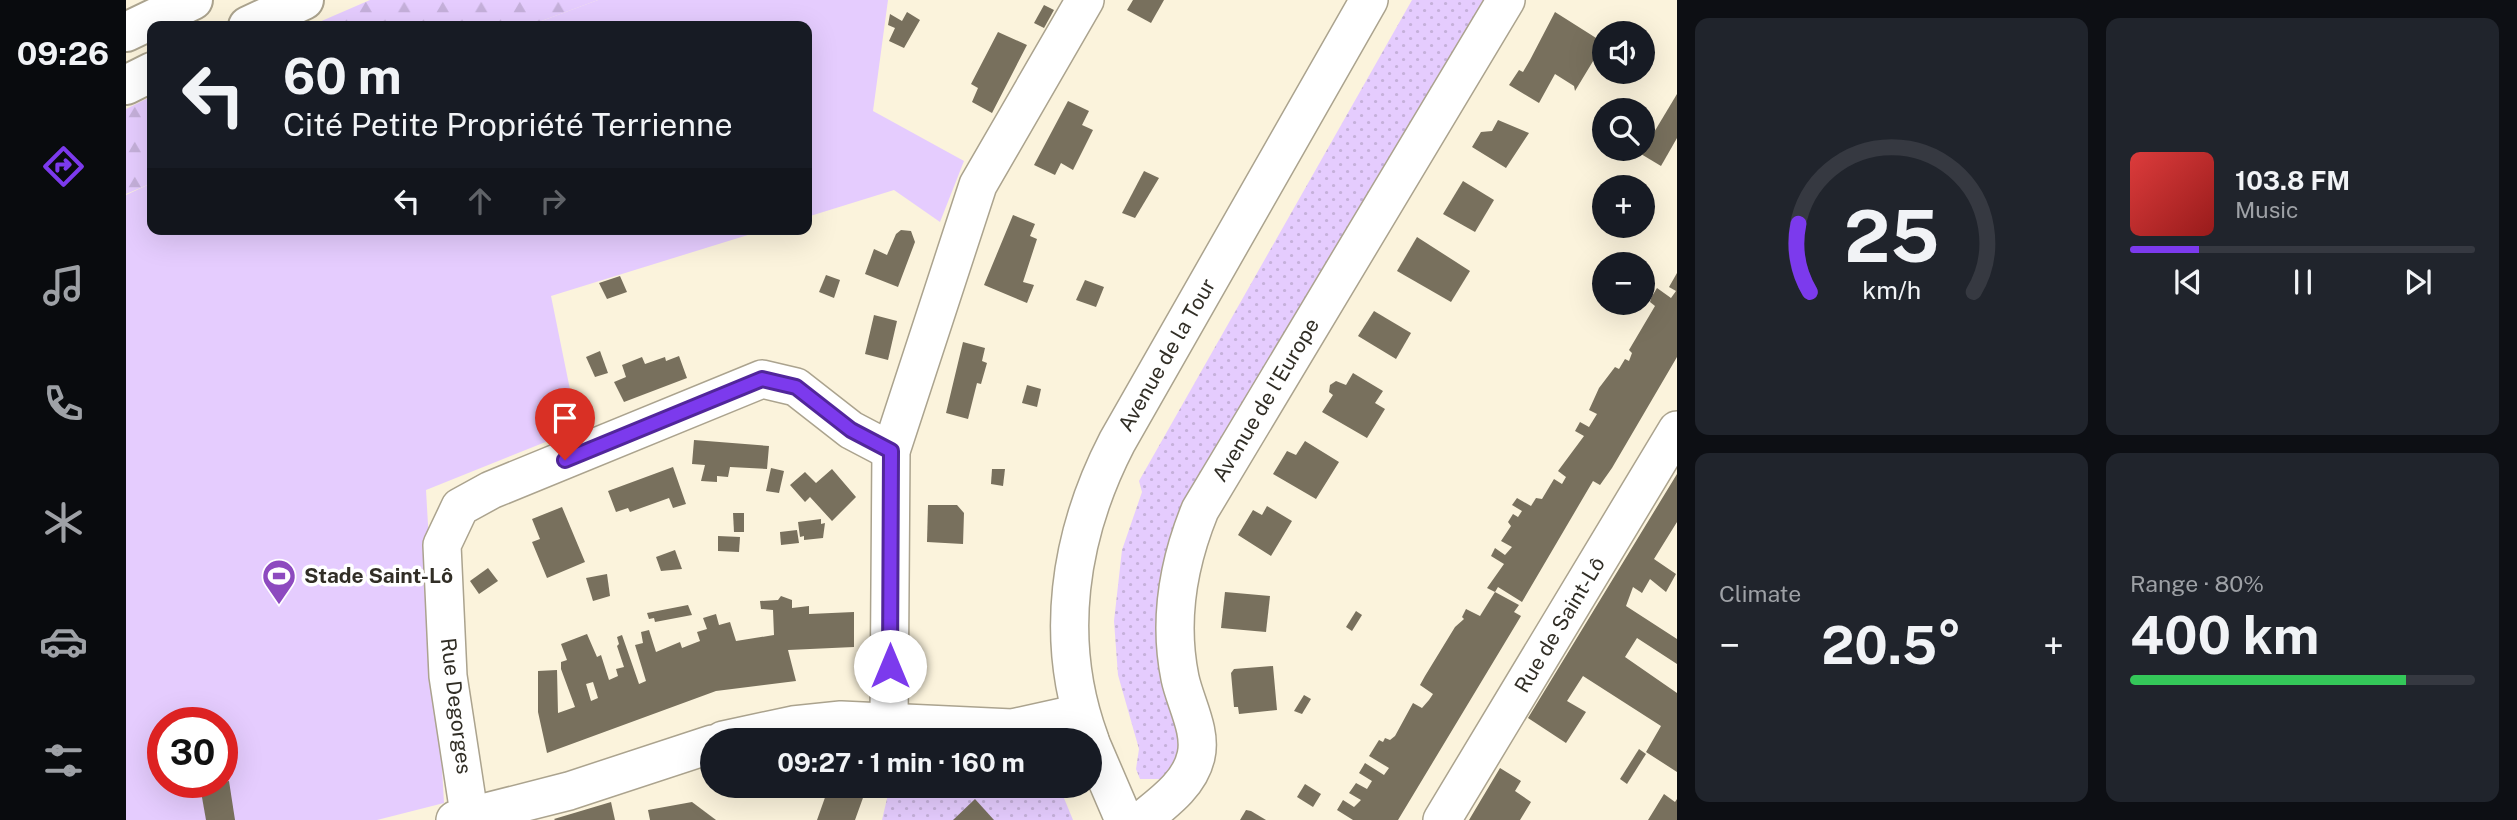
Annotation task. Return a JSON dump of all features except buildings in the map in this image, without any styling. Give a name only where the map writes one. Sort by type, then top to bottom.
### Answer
[{"type":"main road","points":[[149,21],[193,0]]},
{"type":"main road","points":[[259,21],[304,0]]},
{"type":"main road","points":[[126,32],[147,22]]},
{"type":"main road","points":[[126,85],[147,74]]},
{"type":"street","points":[[890,720],[891,451],[978,185],[1085,0]]},
{"type":"street","name":"Avenue de la Tour","points":[[1086,728],[1070,659],[1069,614],[1075,561],[1094,491],[1131,419],[1369,0]]},
{"type":"street","name":"Avenue de l'Europe","points":[[1142,820],[1185,781],[1197,754],[1195,733],[1180,678],[1174,624],[1180,571],[1186,545],[1200,510],[1506,0]]},
{"type":"street","name":"Rue Degorges","points":[[465,820],[448,676],[442,545],[460,506],[491,490],[762,379],[796,387],[851,430],[891,451]]},
{"type":"street","name":"Rue de Saint-Lô","points":[[1442,820],[1677,430]]},
{"type":"street","points":[[779,728],[841,720],[890,720],[1012,728]]},
{"type":"street","points":[[465,820],[569,792],[700,748]]},
{"type":"street","name":"Avenue de la Tour","points":[[1102,767],[1124,820]]},
{"type":"green space","points":[[370,0],[598,0],[541,21],[322,21]]},
{"type":"green space","points":[[598,0],[888,0],[873,111],[964,161],[940,222],[894,190],[812,215],[812,21],[541,21]]},
{"type":"green space","points":[[1412,0],[1493,0],[1196,496],[1180,765],[1162,779],[1140,779],[1136,769],[1139,749],[1118,675],[1114,621],[1122,550],[1142,492],[1139,481]]},
{"type":"green space","points":[[147,98],[147,185],[126,194],[126,109]]},
{"type":"green space","name":"Stade Saint-Lô","points":[[147,185],[147,235],[748,235],[551,296],[578,429],[426,490],[444,803],[377,820],[126,820],[126,195]]},
{"type":"green space","points":[[887,798],[1064,798],[1073,820],[882,820]]},
{"type":"place","name":"Stade Saint-Lô","points":[[279,606]]},
{"type":"route","points":[[565,460],[762,379],[796,387],[851,430],[891,451],[890,666]]}]
